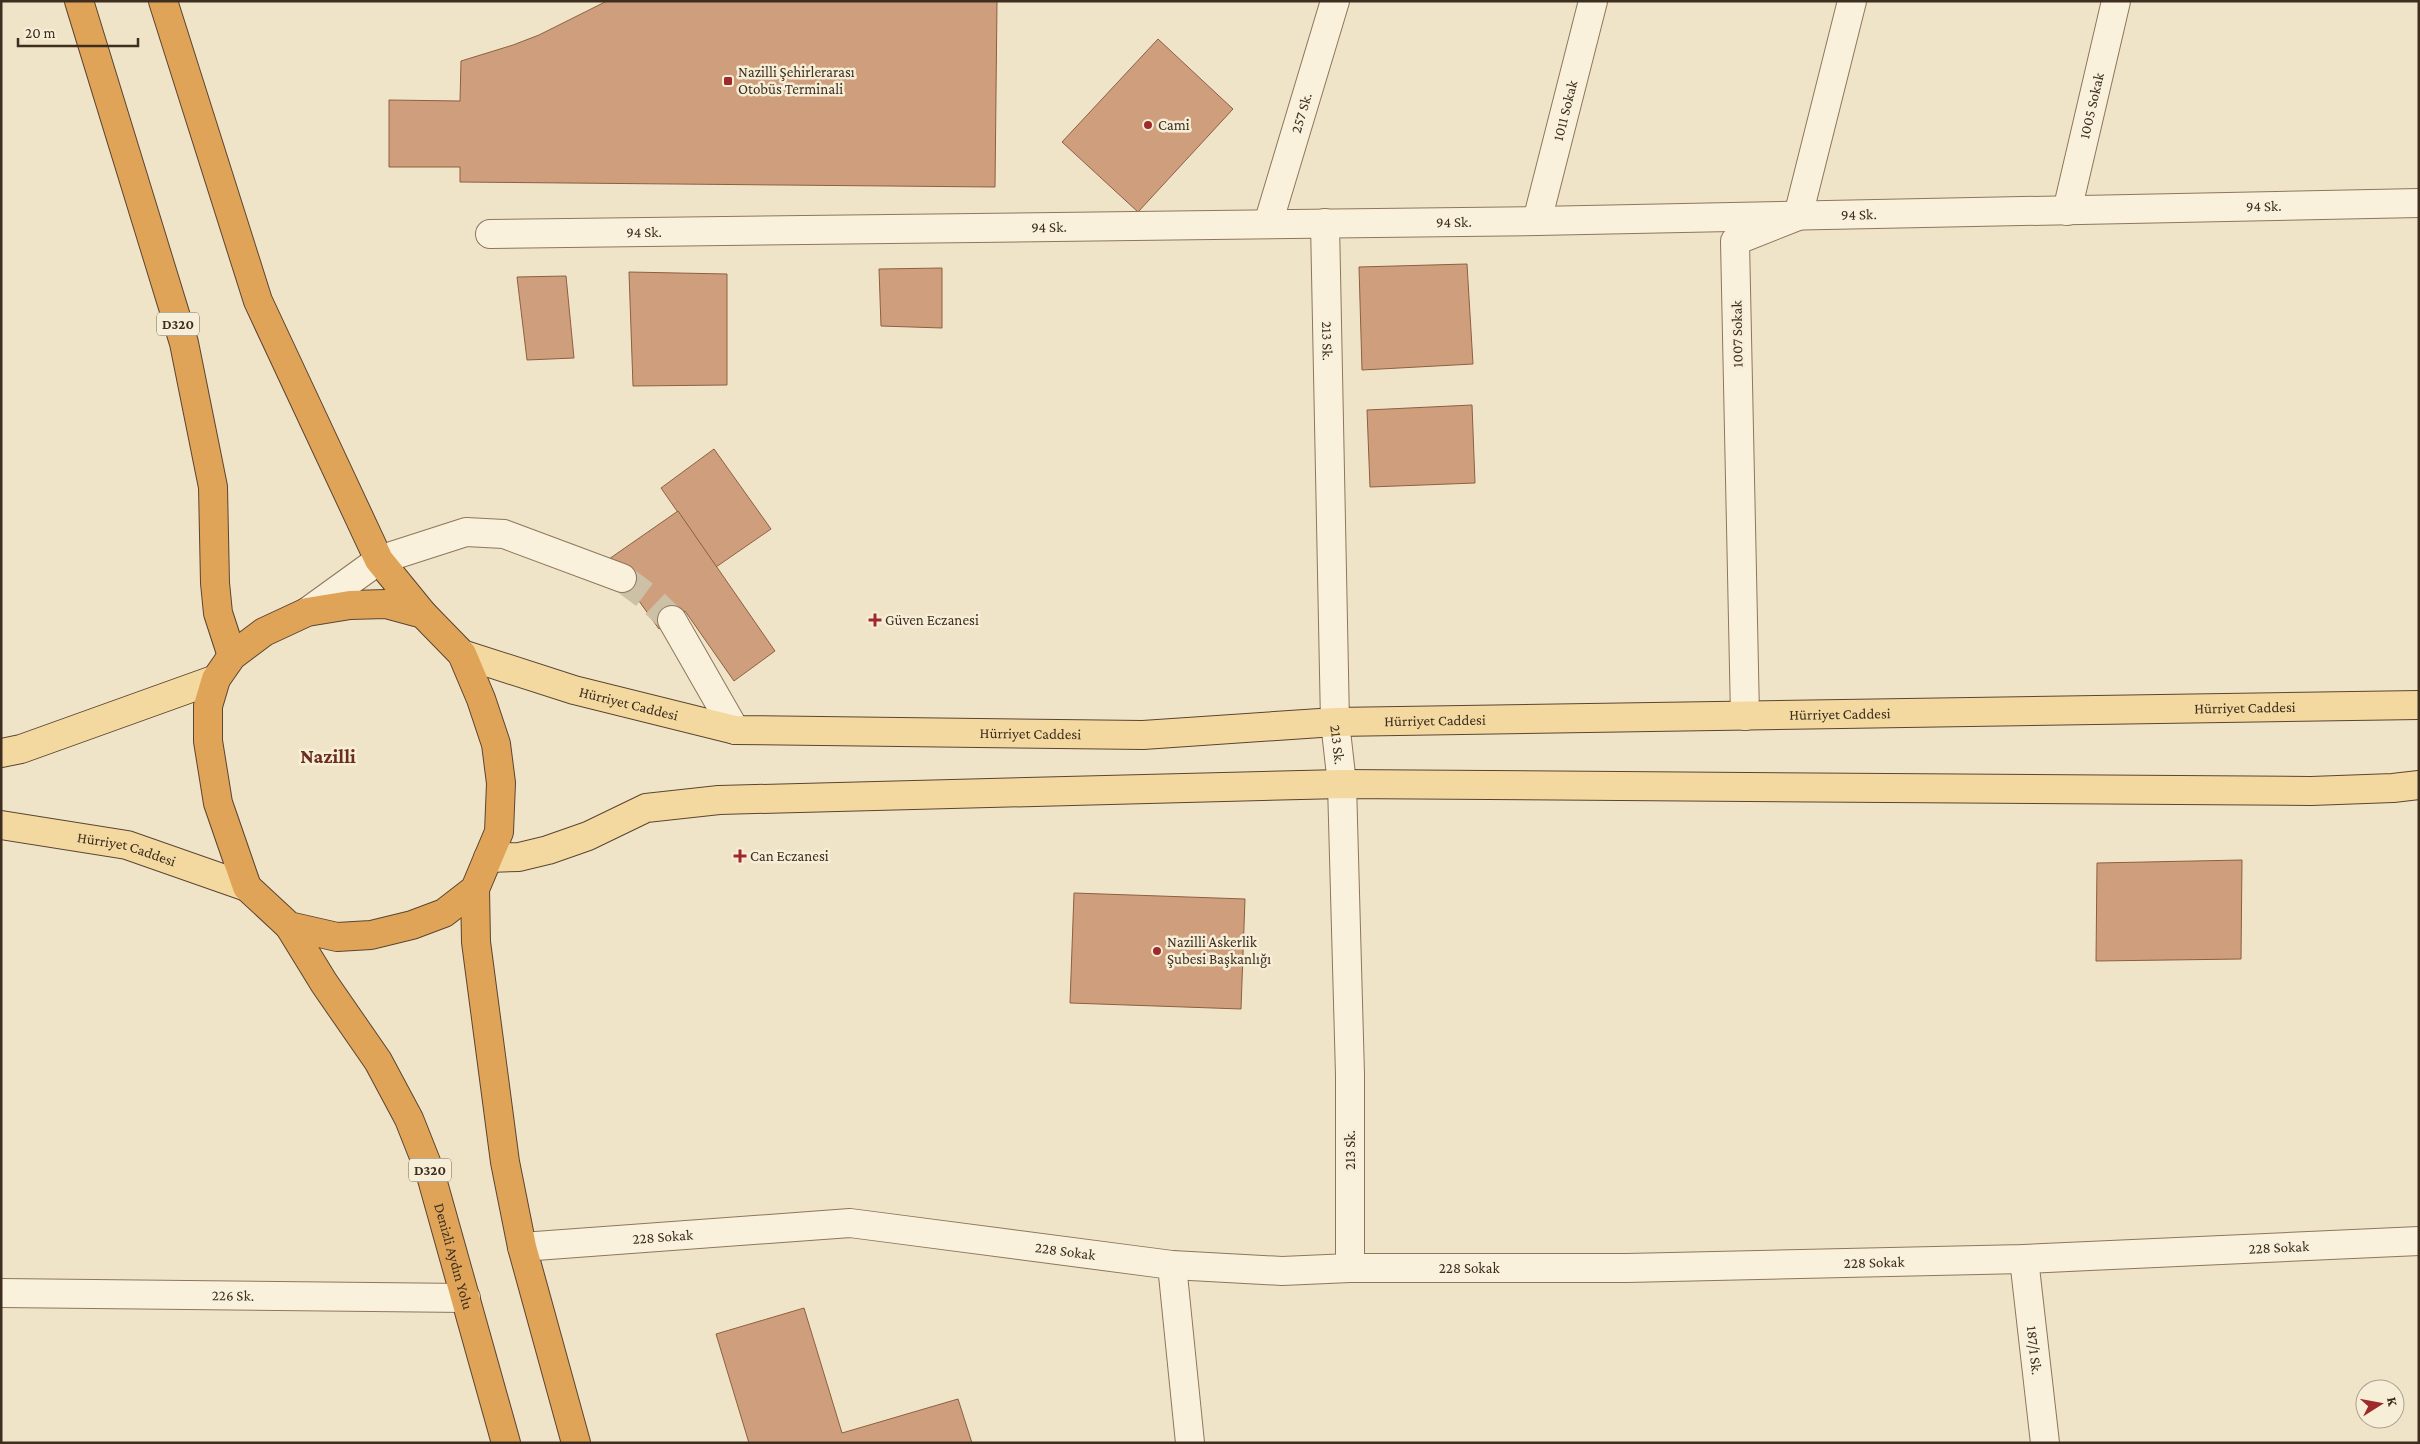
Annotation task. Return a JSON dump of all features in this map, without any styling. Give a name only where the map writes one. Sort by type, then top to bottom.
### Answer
[{"type":"highway","name":"D320","points":[[79,1],[184,343],[213,487],[214,583],[218,613],[232,656]]},
{"type":"highway","points":[[163,1],[258,301],[380,560],[423,614],[462,654],[481,699],[496,744],[501,784],[499,832],[475,889],[476,942],[488,1045],[505,1162],[522,1247],[576,1443]]},
{"type":"highway","points":[[423,614],[386,604],[350,605],[307,612],[264,632],[232,656],[216,679],[208,706],[208,741],[218,803],[246,887],[289,926],[337,937],[372,935],[412,925],[444,913],[475,889]]},
{"type":"highway","name":"Denizli Aydın Yolu","points":[[289,926],[324,983],[378,1061],[408,1119],[430,1172],[506,1443]]},
{"type":"main road","name":"Hürriyet Caddesi","points":[[462,654],[574,690],[735,730],[1143,735],[1335,722],[2419,704]]},
{"type":"main road","points":[[1,754],[216,679]]},
{"type":"main road","points":[[488,858],[519,857],[548,850],[588,836],[646,808],[719,800],[1342,784],[2302,791],[2393,788],[2419,785]]},
{"type":"main road","name":"Hürriyet Caddesi","points":[[1,824],[127,845],[246,887]]},
{"type":"street","name":"257 Sk.","points":[[1268,224],[1335,1]]},
{"type":"street","name":"1011 Sokak","points":[[1537,221],[1593,1]]},
{"type":"street","points":[[1798,216],[1852,1]]},
{"type":"street","name":"1005 Sokak","points":[[2068,211],[2116,1]]},
{"type":"street","name":"94 Sk.","points":[[490,234],[1537,221],[2419,203]]},
{"type":"street","name":"1007 Sokak","points":[[1745,716],[1735,241],[1798,216]]},
{"type":"street","name":"213 Sk.","points":[[1325,223],[1335,722],[1342,784],[1350,1075],[1350,1268]]},
{"type":"street","points":[[307,612],[380,560],[466,532],[504,534],[622,578]]},
{"type":"street","points":[[672,620],[735,730]]},
{"type":"street","name":"228 Sokak","points":[[522,1247],[850,1223],[1172,1265],[1282,1272],[1350,1268],[1627,1268],[2024,1259],[2419,1241]]},
{"type":"street","name":"187/1 Sk.","points":[[2024,1259],[2045,1443]]},
{"type":"street","points":[[1172,1265],[1190,1443]]},
{"type":"street","name":"226 Sk.","points":[[1,1293],[466,1298]]},
{"type":"building","name":"Nazilli Şehirlerarası Otobüs Terminali","points":[[607,1],[997,1],[995,187],[460,182],[460,167],[389,167],[389,100],[460,101],[461,61],[539,35]]},
{"type":"building","name":"Cami","points":[[1158,39],[1233,109],[1138,212],[1062,142]]},
{"type":"building","points":[[1467,264],[1473,364],[1362,370],[1359,267]]},
{"type":"building","points":[[942,268],[942,328],[881,326],[879,269]]},
{"type":"building","points":[[629,272],[727,274],[727,385],[633,386]]},
{"type":"building","points":[[566,276],[574,358],[527,360],[517,277]]},
{"type":"building","points":[[1472,405],[1475,483],[1370,487],[1367,410]]},
{"type":"building","points":[[714,449],[771,529],[716,567],[661,488]]},
{"type":"building","points":[[678,511],[775,651],[734,681],[685,611],[659,629],[609,559]]},
{"type":"building","points":[[2242,860],[2241,959],[2096,961],[2097,863]]},
{"type":"building","name":"Nazilli Askerlik Şubesi Başkanlığı","points":[[1074,893],[1245,899],[1241,1009],[1070,1003]]},
{"type":"building","points":[[804,1308],[842,1433],[958,1399],[972,1443],[749,1443],[716,1334]]},
{"type":"tunnel","points":[[622,578],[649,598],[672,620]]},
{"type":"place","name":"Nazilli Şehirlerarası Otobüs Terminali","points":[[728,81]]},
{"type":"place","name":"Cami","points":[[1148,125]]},
{"type":"place","name":"Güven Eczanesi","points":[[875,620]]},
{"type":"place","name":"Can Eczanesi","points":[[740,856]]},
{"type":"place","name":"Nazilli Askerlik Şubesi Başkanlığı","points":[[1157,951]]},
{"type":"district","name":"Nazilli","points":[[328,756]]}]
